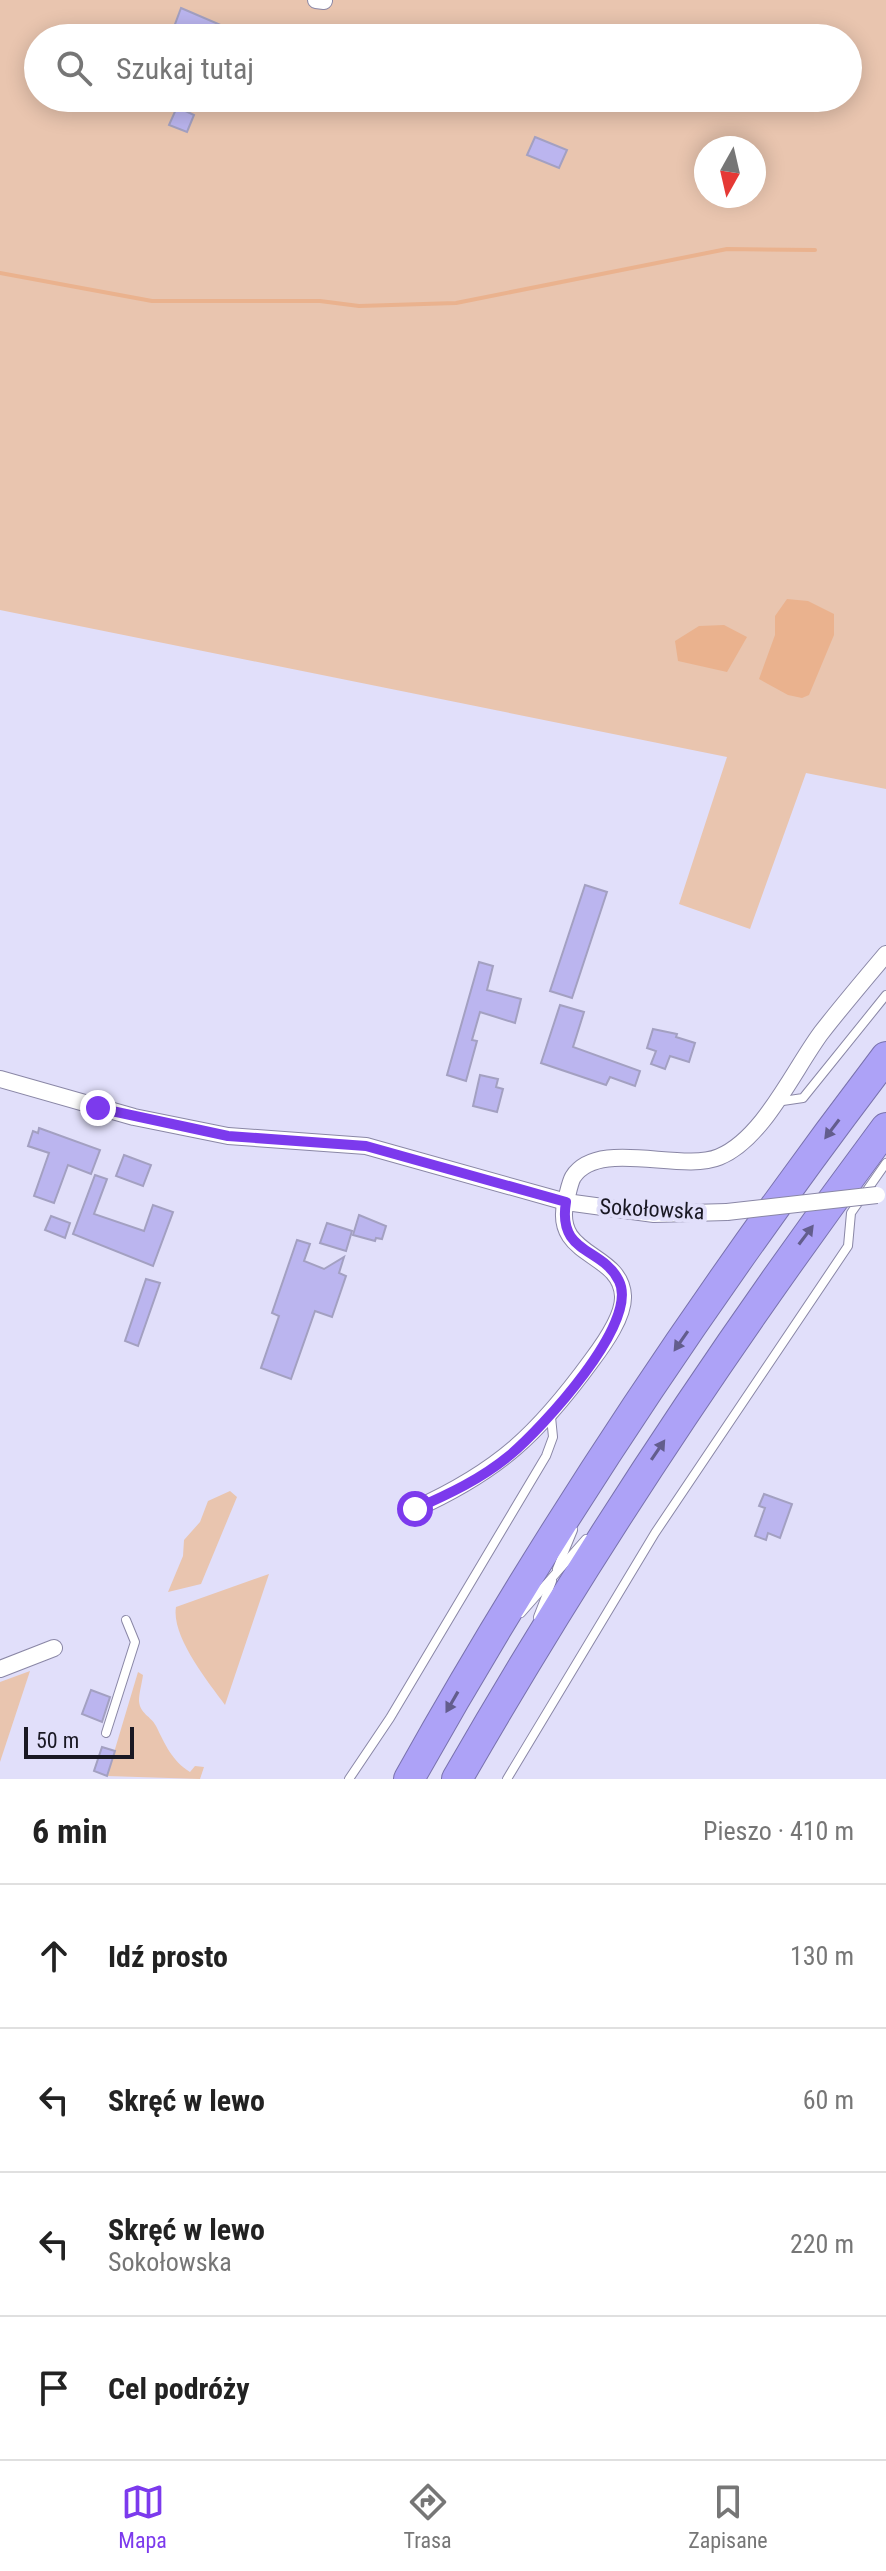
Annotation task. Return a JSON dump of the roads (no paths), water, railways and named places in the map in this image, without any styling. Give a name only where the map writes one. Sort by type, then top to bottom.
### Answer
[{"type":"highway","points":[[409,1779],[471,1671],[601,1461],[780,1199],[886,1057]]},
{"type":"highway","points":[[457,1779],[636,1483],[778,1273],[886,1128]]},
{"type":"street","points":[[415,1509],[464,1487],[509,1456],[551,1417],[601,1348],[623,1297],[620,1282],[609,1266],[589,1256],[573,1241],[566,1229],[566,1202],[573,1177],[587,1165],[607,1158],[716,1159],[736,1148],[774,1102],[820,1034],[886,954]]},
{"type":"street","name":"Sokołowska","points":[[0,1079],[134,1117],[228,1136],[366,1146],[566,1202],[654,1214],[727,1212],[882,1195]]},
{"type":"street","points":[[0,1669],[54,1648]]},
{"type":"lane","points":[[774,1102],[803,1098],[886,995]]},
{"type":"lane","points":[[507,1779],[655,1533],[848,1246],[851,1213],[886,1163]]},
{"type":"lane","points":[[349,1779],[390,1718],[546,1456],[553,1437],[551,1417]]},
{"type":"lane","points":[[507,1692],[601,1461]]},
{"type":"lane","points":[[471,1671],[636,1483]]},
{"type":"lane","points":[[106,1733],[135,1642],[126,1620]]},
{"type":"waterway","points":[[0,273],[152,301],[320,301],[359,306],[456,303],[727,249],[815,250]]}]
